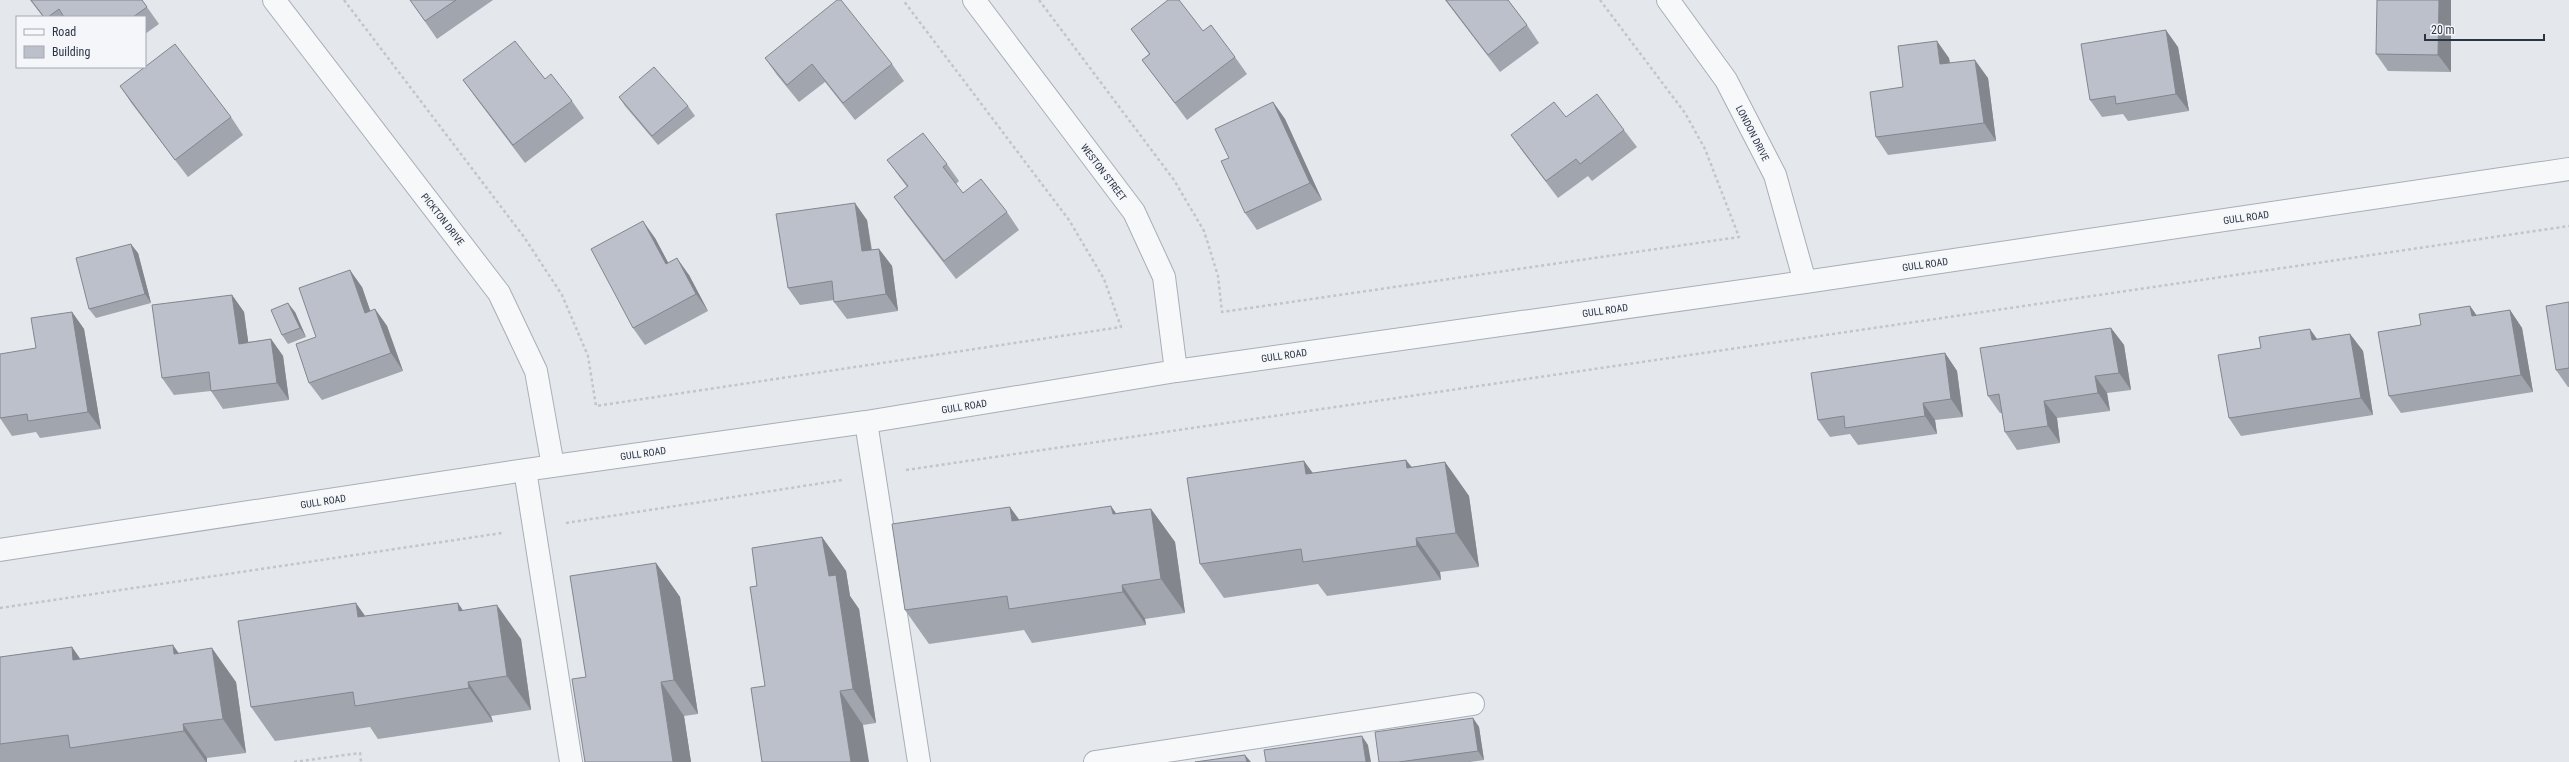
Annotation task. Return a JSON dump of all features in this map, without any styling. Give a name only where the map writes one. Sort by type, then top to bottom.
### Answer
[{"type":"street","name":"PICKTON DRIVE","points":[[274,0],[499,292],[536,371],[553,466]]},
{"type":"street","name":"WESTON STREET","points":[[974,0],[1134,212],[1164,277],[1176,371]]},
{"type":"street","name":"LONDON DRIVE","points":[[1668,0],[1726,80],[1775,175],[1805,282]]},
{"type":"street","name":"GULL ROAD","points":[[0,550],[525,470],[866,422],[1176,371],[1805,282],[2569,169]]},
{"type":"street","points":[[866,422],[919,762]]},
{"type":"street","points":[[525,470],[571,762]]},
{"type":"street","points":[[1095,762],[1473,704]]},
{"type":"path","points":[[344,0],[524,237],[562,295],[588,356],[596,406],[1121,327],[1104,279],[1068,220],[903,0]]},
{"type":"path","points":[[1039,0],[1174,180],[1204,231],[1218,276],[1222,312],[1739,238],[1705,149],[1685,113],[1600,0]]},
{"type":"path","points":[[0,608],[534,528],[874,475],[2569,226]]},
{"type":"path","points":[[294,762],[360,753],[361,762]]},
{"type":"building","points":[[31,0],[142,0],[147,7],[134,16],[63,16],[59,9],[49,16],[43,16]]},
{"type":"building","points":[[410,0],[456,0],[425,21]]},
{"type":"building","points":[[837,0],[841,0],[892,64],[843,103],[812,64],[787,85],[765,58]]},
{"type":"building","points":[[1168,0],[1179,0],[1203,31],[1211,25],[1235,57],[1175,103],[1142,60],[1150,54],[1131,29]]},
{"type":"building","points":[[1446,0],[1508,0],[1527,25],[1488,55]]},
{"type":"building","points":[[2377,0],[2439,0],[2438,55],[2376,54]]},
{"type":"building","points":[[2166,30],[2176,94],[2116,104],[2115,96],[2090,100],[2081,44]]},
{"type":"building","points":[[515,41],[545,79],[551,74],[572,101],[513,145],[463,80]]},
{"type":"building","points":[[1937,41],[1940,64],[1975,60],[1984,123],[1876,137],[1870,92],[1903,87],[1898,46]]},
{"type":"building","points":[[175,44],[231,117],[175,160],[120,86],[144,68],[146,68],[146,66]]},
{"type":"building","points":[[654,67],[688,106],[652,136],[619,97]]},
{"type":"building","points":[[1597,94],[1624,130],[1580,164],[1576,159],[1546,181],[1511,135],[1554,102],[1566,117]]},
{"type":"building","points":[[1273,102],[1310,183],[1245,213],[1221,161],[1229,158],[1215,129]]},
{"type":"building","points":[[923,133],[947,164],[943,167],[963,193],[981,179],[1007,212],[944,261],[894,197],[908,186],[887,160]]},
{"type":"building","points":[[855,203],[862,251],[879,249],[886,294],[834,302],[832,281],[788,288],[776,214]]},
{"type":"building","points":[[643,221],[666,264],[677,258],[696,294],[633,328],[591,249]]},
{"type":"building","points":[[131,244],[145,294],[89,309],[76,258]]},
{"type":"building","points":[[350,270],[365,313],[375,309],[391,353],[309,383],[296,344],[316,337],[299,288]]},
{"type":"building","points":[[232,295],[239,344],[271,339],[277,383],[211,391],[209,372],[162,378],[152,305]]},
{"type":"building","points":[[2569,302],[2569,368],[2556,370],[2546,306]]},
{"type":"building","points":[[288,303],[300,328],[282,335],[271,310]]},
{"type":"building","points":[[2470,306],[2472,316],[2510,310],[2521,375],[2389,396],[2378,332],[2421,325],[2419,314]]},
{"type":"building","points":[[72,312],[88,412],[28,421],[27,414],[0,418],[0,354],[36,348],[31,318]]},
{"type":"building","points":[[2111,328],[2119,373],[2095,376],[2098,393],[2044,401],[2048,426],[2005,432],[1999,394],[1988,396],[1980,348]]},
{"type":"building","points":[[2310,329],[2312,340],[2350,334],[2361,398],[2229,418],[2218,355],[2261,348],[2259,337]]},
{"type":"building","points":[[1945,353],[1951,399],[1923,403],[1925,416],[1845,428],[1844,416],[1818,420],[1811,373]]},
{"type":"building","points":[[1406,460],[1407,468],[1445,462],[1456,533],[1416,538],[1417,546],[1303,562],[1301,549],[1200,564],[1187,478],[1304,461],[1306,474]]},
{"type":"building","points":[[1111,506],[1113,514],[1151,509],[1161,579],[1122,585],[1123,592],[1009,609],[1007,596],[905,610],[892,524],[1010,507],[1012,521]]},
{"type":"building","points":[[822,537],[829,576],[836,575],[853,689],[840,691],[851,762],[762,762],[751,688],[765,686],[750,587],[757,586],[752,548]]},
{"type":"building","points":[[656,563],[674,680],[661,682],[673,762],[585,762],[572,679],[586,677],[570,576]]},
{"type":"building","points":[[356,603],[358,617],[458,603],[459,611],[497,605],[507,676],[468,682],[469,688],[355,706],[353,692],[251,707],[238,621]]},
{"type":"building","points":[[173,645],[174,654],[212,648],[223,719],[183,724],[184,731],[70,748],[68,735],[0,744],[0,657],[72,647],[73,660]]},
{"type":"building","points":[[1473,718],[1478,751],[1399,762],[1379,762],[1375,732]]},
{"type":"building","points":[[1362,736],[1366,762],[1266,762],[1264,750]]},
{"type":"building","points":[[1245,755],[1247,762],[1195,762]]}]
